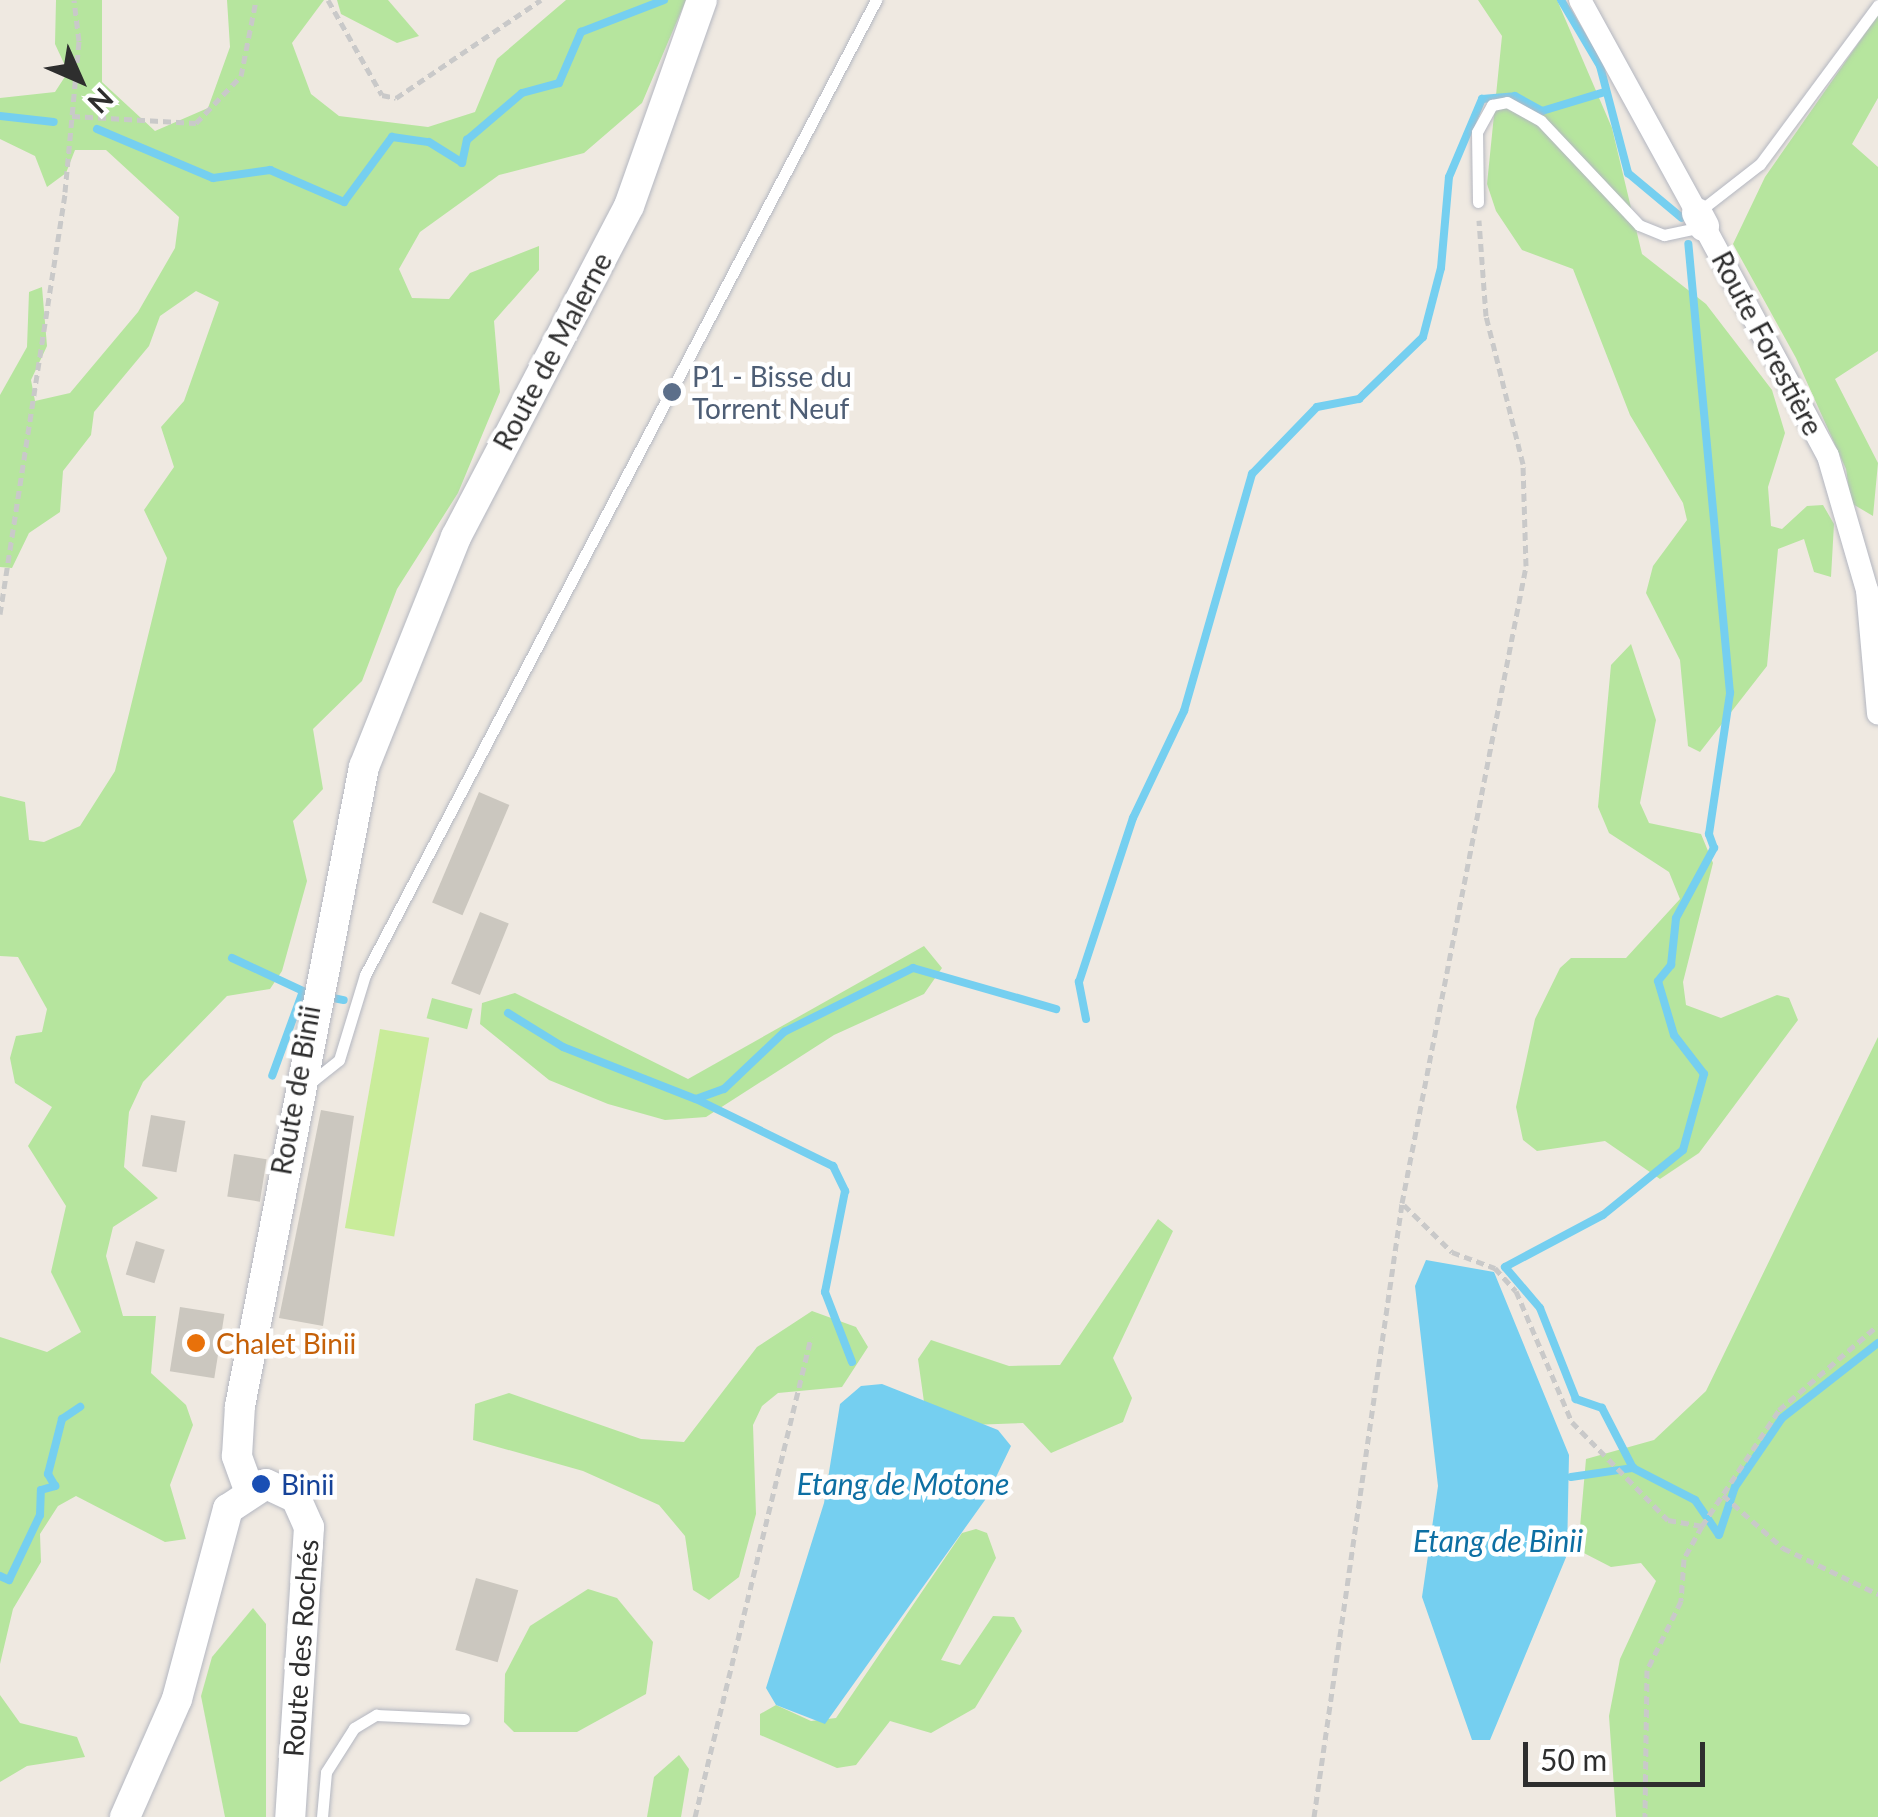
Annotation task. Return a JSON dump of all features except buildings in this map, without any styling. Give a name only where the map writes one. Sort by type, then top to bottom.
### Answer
[{"type":"street","name":"Route de Malerne","points":[[388,696],[456,536],[629,206],[702,0]]},
{"type":"street","name":"Route Forestière","points":[[1580,0],[1828,456],[1866,590],[1878,714]]},
{"type":"street","name":"Route de Binii","points":[[248,1488],[237,1456],[240,1406],[294,1093],[348,822],[388,696]]},
{"type":"street","name":"Route des Rochés","points":[[248,1488],[284,1489],[309,1527],[290,1817]]},
{"type":"street","points":[[125,1817],[188,1668],[228,1509],[248,1488]]},
{"type":"lane","points":[[294,1093],[338,1060],[365,974],[876,0]]},
{"type":"lane","points":[[1478,202],[1477,132],[1492,105],[1507,102],[1541,121],[1639,225],[1664,235],[1700,219],[1760,164],[1878,5]]},
{"type":"lane","points":[[322,1817],[326,1772],[354,1728],[376,1715],[464,1719]]},
{"type":"path","points":[[0,614],[72,116],[74,0]]},
{"type":"path","points":[[72,116],[196,123],[241,76],[256,0]]},
{"type":"path","points":[[328,0],[382,95],[396,98],[541,0]]},
{"type":"path","points":[[1314,1817],[1402,1204],[1527,546],[1524,464],[1481,285],[1478,202]]},
{"type":"path","points":[[1402,1204],[1452,1252],[1495,1268],[1516,1292],[1572,1422],[1668,1520],[1702,1526]]},
{"type":"path","points":[[1645,1817],[1647,1670],[1682,1601],[1684,1559],[1779,1410],[1878,1325]]},
{"type":"path","points":[[696,1817],[811,1337]]},
{"type":"path","points":[[1724,1496],[1783,1548],[1878,1594]]},
{"type":"green space","points":[[56,0],[102,0],[102,82],[155,131],[208,108],[230,47],[227,0],[324,0],[292,43],[311,94],[339,116],[428,127],[475,112],[497,59],[566,0],[686,0],[642,103],[584,153],[499,175],[420,232],[399,269],[412,298],[449,299],[470,273],[539,246],[539,270],[494,321],[500,392],[458,493],[397,589],[362,681],[313,729],[323,789],[293,821],[307,881],[282,971],[270,989],[227,996],[143,1082],[129,1112],[124,1167],[158,1198],[113,1227],[106,1256],[123,1316],[156,1316],[151,1373],[186,1405],[193,1425],[170,1485],[186,1539],[165,1542],[76,1496],[58,1506],[40,1534],[41,1562],[13,1609],[0,1664],[0,1337],[47,1352],[81,1332],[51,1272],[66,1206],[28,1146],[52,1107],[15,1083],[10,1058],[16,1036],[42,1032],[47,1009],[18,957],[0,956],[0,796],[25,802],[29,840],[44,842],[80,826],[115,771],[167,558],[144,510],[174,467],[161,427],[184,401],[219,302],[196,291],[160,316],[149,346],[94,412],[91,435],[63,471],[60,512],[29,533],[12,568],[0,567],[0,395],[27,347],[29,292],[42,287],[47,346],[31,380],[35,401],[70,393],[138,312],[175,248],[179,217],[106,150],[75,150],[66,173],[47,187],[35,156],[0,139],[0,98],[55,92],[68,72],[55,44]]},
{"type":"green space","points":[[337,0],[388,0],[419,36],[397,43],[341,14]]},
{"type":"green space","points":[[1478,0],[1557,0],[1612,128],[1642,254],[1706,304],[1772,390],[1785,433],[1768,487],[1771,526],[1782,529],[1807,506],[1823,505],[1834,524],[1831,577],[1814,572],[1804,539],[1778,549],[1767,666],[1700,752],[1688,746],[1680,660],[1646,593],[1653,566],[1687,520],[1683,503],[1630,415],[1573,269],[1522,250],[1496,211],[1487,184],[1502,36]]},
{"type":"green space","points":[[1878,15],[1878,98],[1852,144],[1878,167],[1878,351],[1835,379],[1878,463],[1873,516],[1851,503],[1846,469],[1796,358],[1733,244],[1765,177]]},
{"type":"green space","points":[[1631,644],[1656,720],[1640,803],[1649,823],[1701,834],[1713,863],[1683,982],[1686,1005],[1721,1018],[1777,995],[1789,998],[1798,1020],[1699,1153],[1660,1179],[1605,1141],[1537,1151],[1523,1140],[1516,1107],[1535,1019],[1560,968],[1571,958],[1626,958],[1680,899],[1669,872],[1609,833],[1598,807],[1611,665]]},
{"type":"green space","points":[[924,946],[942,968],[924,994],[834,1035],[706,1117],[665,1120],[608,1104],[549,1080],[480,1024],[482,1003],[515,993],[688,1079]]},
{"type":"green space","points":[[432,998],[473,1009],[467,1029],[427,1018]]},
{"type":"green space","points":[[380,1029],[429,1038],[394,1237],[345,1228]]},
{"type":"green space","points":[[1878,1037],[1878,1817],[1616,1817],[1609,1716],[1620,1659],[1656,1581],[1641,1563],[1611,1567],[1578,1550],[1586,1459],[1654,1440],[1706,1391]]},
{"type":"green space","points":[[1158,1219],[1173,1231],[1113,1358],[1132,1398],[1123,1422],[1051,1453],[1023,1423],[971,1425],[924,1402],[918,1359],[931,1340],[1009,1366],[1060,1365]]},
{"type":"green space","points":[[812,1311],[856,1327],[868,1347],[842,1387],[778,1393],[762,1406],[753,1425],[756,1514],[739,1577],[709,1600],[693,1590],[685,1536],[659,1505],[583,1471],[473,1440],[475,1404],[509,1393],[641,1439],[684,1442],[757,1347]]},
{"type":"green space","points":[[976,1529],[987,1533],[996,1558],[941,1660],[960,1665],[993,1616],[1014,1617],[1022,1631],[975,1708],[931,1733],[890,1721],[856,1765],[837,1768],[760,1735],[760,1714],[776,1705],[811,1721],[836,1718],[962,1533]]},
{"type":"green space","points":[[588,1589],[617,1598],[653,1642],[646,1694],[577,1732],[514,1732],[504,1722],[505,1674],[530,1626]]},
{"type":"green space","points":[[253,1608],[266,1624],[266,1817],[225,1817],[201,1696],[212,1657]]},
{"type":"green space","points":[[0,1695],[20,1723],[77,1737],[85,1757],[27,1766],[0,1782]]},
{"type":"green space","points":[[679,1755],[689,1769],[681,1817],[647,1817],[654,1777]]},
{"type":"water","name":"Etang de Binii","points":[[1426,1260],[1494,1272],[1569,1455],[1567,1555],[1490,1740],[1472,1740],[1422,1597],[1438,1486],[1415,1286]]},
{"type":"water","name":"Etang de Motone","points":[[882,1384],[998,1430],[1011,1446],[985,1500],[825,1724],[776,1705],[766,1688],[824,1503],[840,1404],[861,1386]]},
{"type":"waterway","points":[[97,129],[213,178],[270,170],[344,202],[392,137],[429,142],[462,163],[467,140],[522,93],[559,83],[581,32],[664,0]]},
{"type":"waterway","points":[[1561,0],[1600,66],[1628,173],[1682,218]]},
{"type":"waterway","points":[[1086,1019],[1079,982],[1133,818],[1184,711],[1252,474],[1317,407],[1359,399],[1423,337],[1441,268],[1449,177],[1482,99],[1515,96],[1542,111],[1605,92]]},
{"type":"waterway","points":[[0,116],[54,122]]},
{"type":"waterway","points":[[1633,1468],[1602,1408],[1576,1399],[1540,1308],[1505,1267],[1603,1215],[1683,1150],[1704,1074],[1674,1035],[1658,981],[1671,965],[1676,918],[1714,848],[1709,834],[1730,693],[1688,244]]},
{"type":"waterway","points":[[232,958],[303,991],[272,1076]]},
{"type":"waterway","points":[[508,1013],[563,1047],[696,1099],[724,1089],[784,1032],[913,968],[1056,1009]]},
{"type":"waterway","points":[[328,997],[344,1000]]},
{"type":"waterway","points":[[696,1099],[833,1166],[845,1191],[825,1292],[852,1362]]},
{"type":"waterway","points":[[1571,1477],[1633,1468],[1695,1500],[1719,1535],[1735,1487],[1782,1418],[1878,1343]]},
{"type":"waterway","points":[[0,1576],[9,1580],[40,1515],[41,1490],[55,1486],[48,1474],[62,1419],[80,1407]]},
{"type":"place","name":"P1 - Bisse du Torrent Neuf","points":[[672,392]]},
{"type":"place","name":"Chalet Binii","points":[[196,1343]]},
{"type":"place","name":"Binii","points":[[261,1484]]}]
